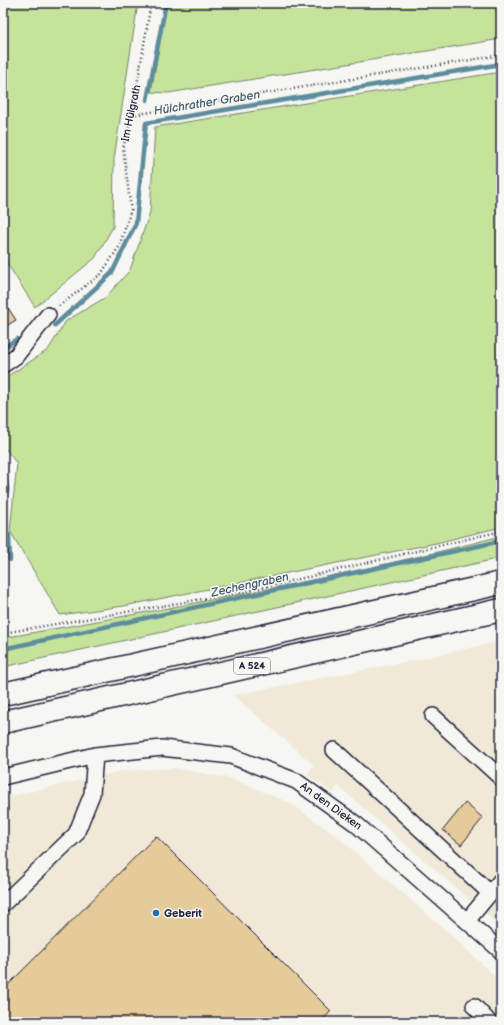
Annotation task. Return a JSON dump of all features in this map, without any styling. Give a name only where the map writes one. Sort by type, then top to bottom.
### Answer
[{"type":"highway","name":"A 524","points":[[3,694],[501,583]]},
{"type":"highway","name":"A 524","points":[[3,722],[501,610]]},
{"type":"street","points":[[3,365],[16,356],[48,315]]},
{"type":"street","points":[[432,716],[501,778]]},
{"type":"street","name":"An den Dieken","points":[[3,777],[95,755],[162,748],[231,756],[296,781],[356,824],[467,921],[498,943]]},
{"type":"street","points":[[334,750],[490,893]]},
{"type":"street","points":[[3,904],[76,834],[92,794],[95,755]]},
{"type":"street","points":[[467,921],[501,880]]},
{"type":"street","points":[[474,1006],[489,1022]]},
{"type":"path","name":"Im Hülgrath","points":[[48,315],[101,274],[119,247],[131,210],[123,148],[132,115],[151,3]]},
{"type":"path","points":[[132,115],[501,56]]},
{"type":"path","points":[[3,633],[244,592],[501,531]]},
{"type":"shaded area","points":[[501,641],[501,927],[338,786],[333,793],[307,775],[314,765],[233,695],[426,658]]},
{"type":"shaded area","points":[[176,768],[233,779],[290,803],[339,838],[450,934],[501,982],[501,1022],[3,1022],[3,798],[121,771]]},
{"type":"green space","points":[[3,3],[138,3],[114,159],[113,227],[95,258],[35,307],[3,257]]},
{"type":"green space","points":[[167,3],[501,3],[501,39],[168,93],[151,92]]},
{"type":"green space","points":[[501,72],[501,527],[436,543],[124,606],[60,615],[10,531],[17,464],[3,445],[3,379],[48,350],[66,321],[106,297],[130,270],[150,212],[155,127]]},
{"type":"green space","points":[[501,536],[501,558],[3,667],[3,638],[253,592],[377,566]]},
{"type":"water","points":[[3,460],[5,461],[9,490],[3,506]]},
{"type":"building","points":[[3,300],[16,320],[3,328]]},
{"type":"building","points":[[465,803],[483,818],[461,845],[443,830]]},
{"type":"building","name":"Geberit","points":[[156,836],[331,1011],[321,1022],[3,1022],[3,990]]},
{"type":"waterway","points":[[147,100],[166,3]]},
{"type":"waterway","name":"Hülchrather Graben","points":[[55,325],[112,273],[136,223],[146,123],[501,64]]},
{"type":"waterway","name":"Hülchrather Graben","points":[[3,348],[17,339]]},
{"type":"waterway","points":[[9,535],[10,560]]},
{"type":"waterway","name":"Zechengraben","points":[[3,649],[501,541]]},
{"type":"place","name":"Geberit","points":[[156,913]]}]
